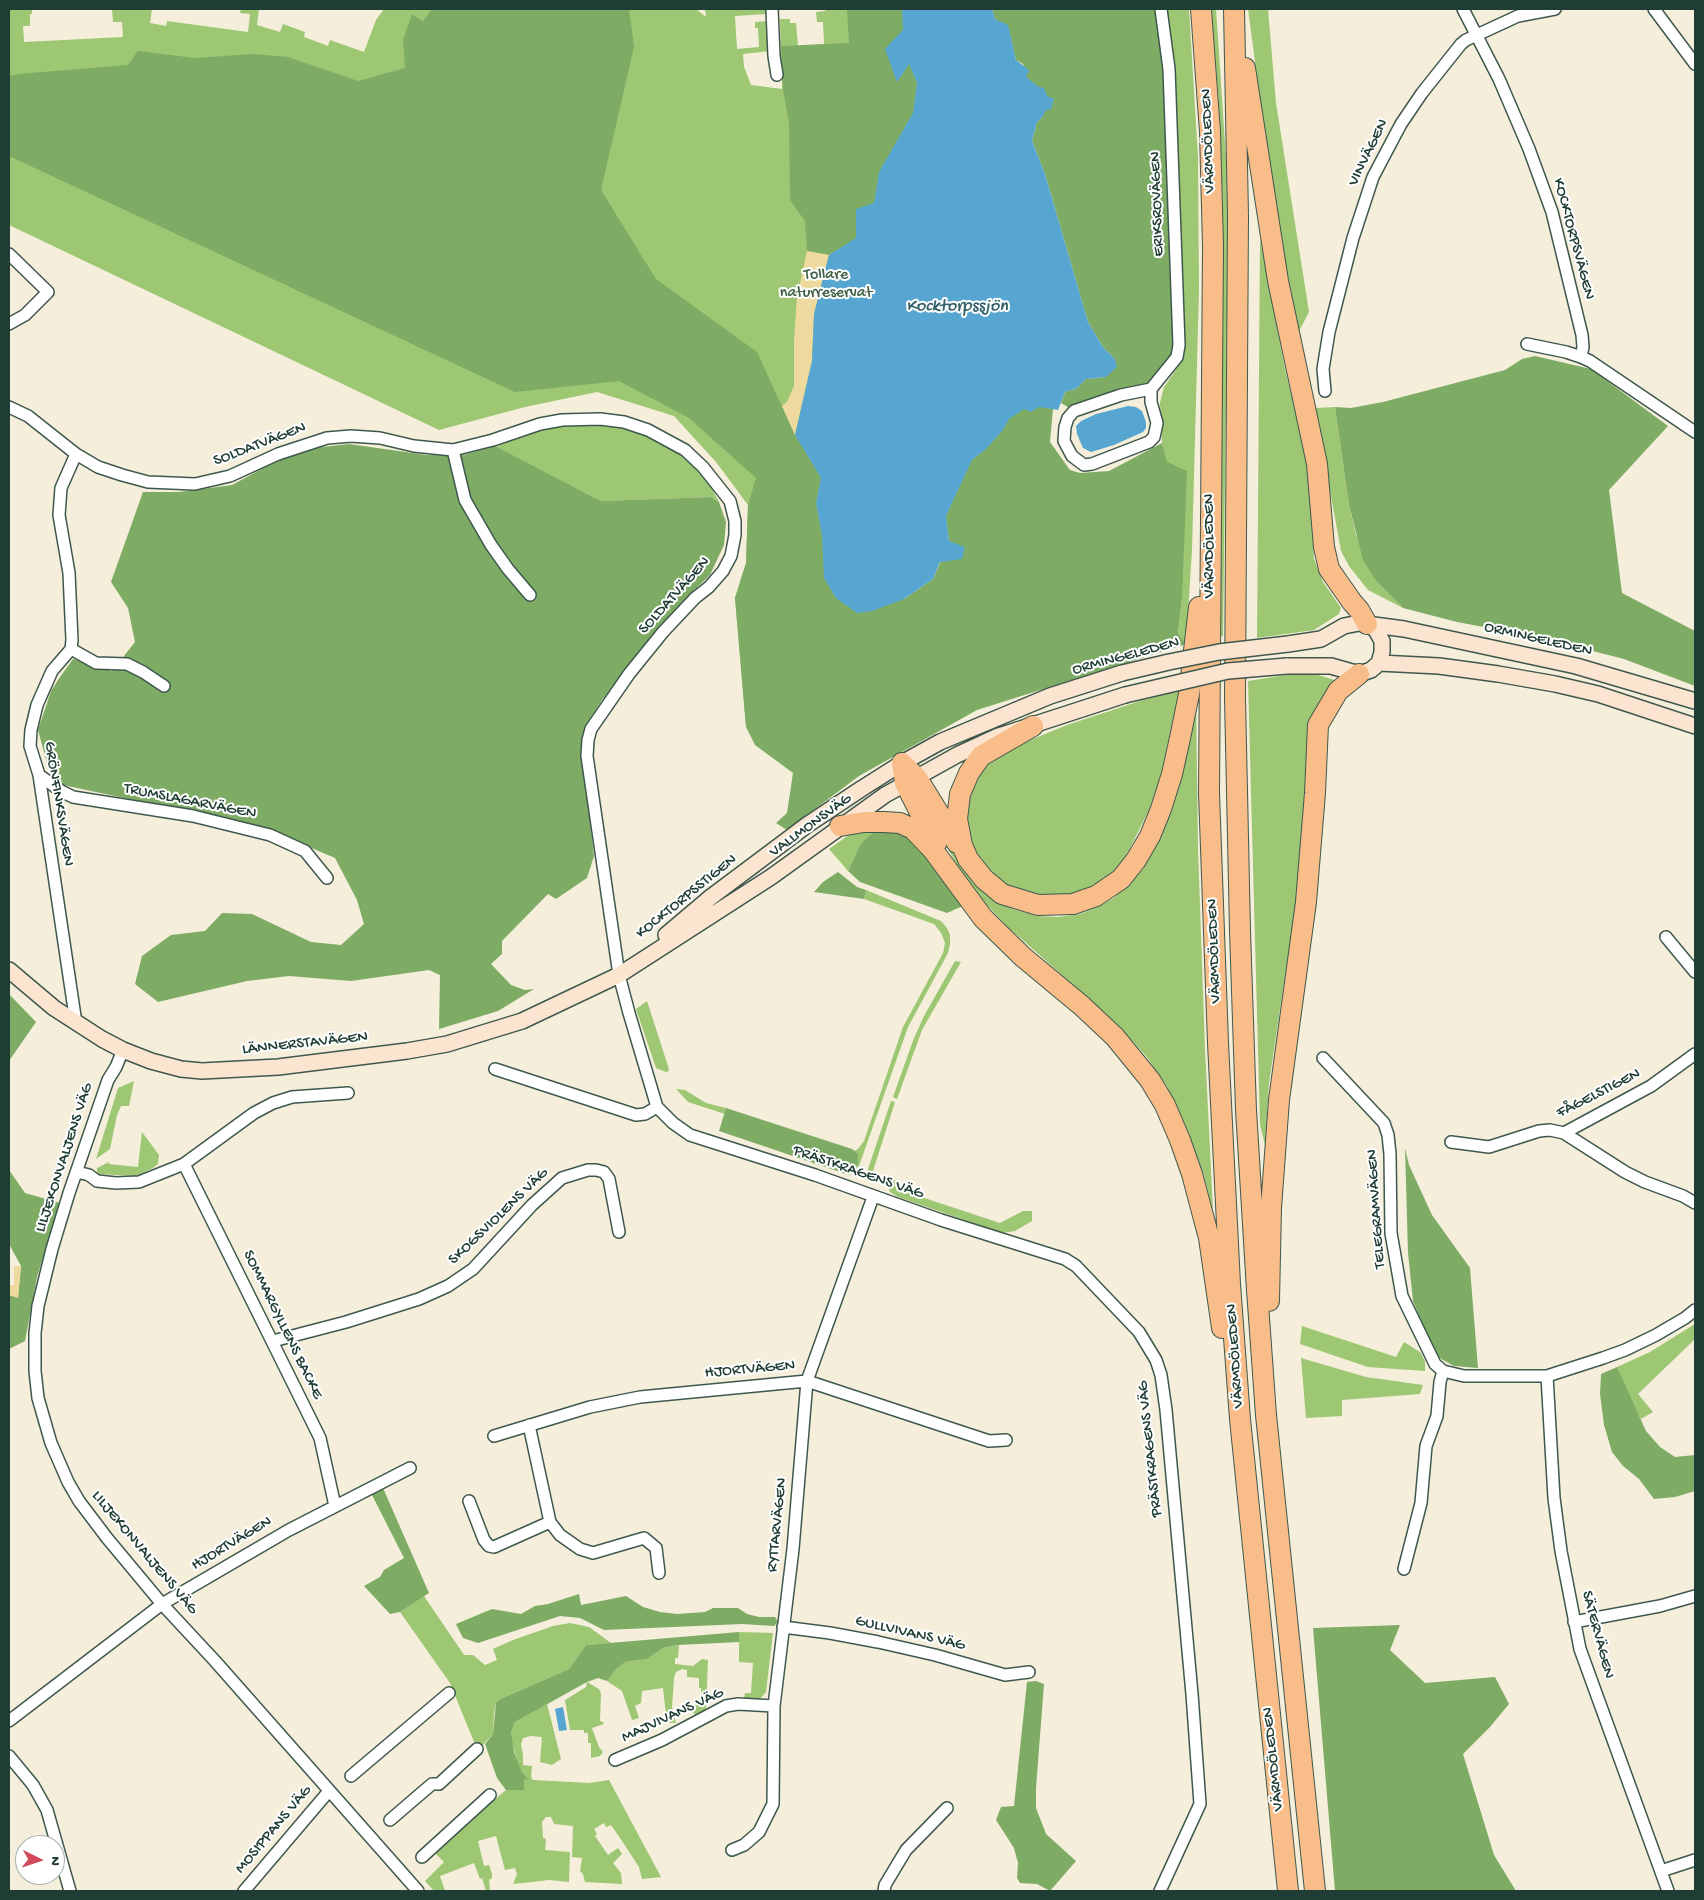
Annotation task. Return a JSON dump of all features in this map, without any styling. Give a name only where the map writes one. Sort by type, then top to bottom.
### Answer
[{"type":"highway","name":"VÄRMDÖLEDEN","points":[[1201,9],[1210,132],[1213,246],[1209,792],[1218,1044],[1230,1284],[1240,1418],[1288,1891]]},
{"type":"highway","name":"VÄRMDÖLEDEN","points":[[1235,9],[1238,216],[1235,698],[1246,1110],[1266,1415],[1315,1891]]},
{"type":"highway","points":[[1235,9],[1278,281],[1317,464],[1324,547],[1329,570],[1369,624]]},
{"type":"highway","points":[[911,781],[984,879],[1002,894],[1038,905],[1073,904],[1096,896],[1121,879],[1136,860],[1150,836],[1172,774],[1189,694],[1211,488]]},
{"type":"highway","points":[[1266,1415],[1271,1208],[1278,1110],[1306,902],[1315,794],[1318,725],[1338,691],[1360,674]]},
{"type":"highway","points":[[968,859],[962,845],[957,819],[960,794],[969,773],[981,756],[1033,726]]},
{"type":"highway","points":[[902,763],[955,881]]},
{"type":"highway","points":[[840,826],[864,822],[900,823],[913,829],[933,850],[983,918],[1016,950],[1116,1037],[1150,1080],[1165,1105],[1192,1174],[1209,1238],[1216,1294],[1240,1418]]},
{"type":"main road","name":"ORMINGELEDEN","points":[[902,763],[940,742],[1050,696],[1122,673],[1219,652],[1322,639],[1344,626],[1352,624],[1369,624],[1404,629],[1576,666],[1695,701]]},
{"type":"main road","points":[[1033,726],[1125,695],[1228,671],[1287,666],[1331,666],[1360,674],[1371,670],[1379,663],[1382,652],[1382,641],[1376,630],[1369,624]]},
{"type":"main road","points":[[1379,663],[1439,666],[1555,684],[1598,694],[1695,726]]},
{"type":"main road","name":"VALLMONSVÄG","points":[[619,975],[771,877],[840,826],[911,781],[957,755],[996,737],[1033,726]]},
{"type":"main road","name":"KOCKTORPSSTIGEN","points":[[619,975],[712,897],[807,825],[902,763]]},
{"type":"main road","name":"LÄNNERSTAVÄGEN","points":[[9,970],[54,1008],[123,1050],[151,1062],[202,1071],[278,1067],[407,1051],[447,1044],[522,1021],[619,975]]},
{"type":"street","points":[[772,9],[774,56],[778,75]]},
{"type":"street","name":"ERIKSROVÄGEN","points":[[1151,389],[1176,357],[1179,345],[1169,69],[1161,9]]},
{"type":"street","name":"KOCKTORPSVÄGEN","points":[[1463,9],[1499,79],[1529,149],[1552,212],[1582,335],[1584,347],[1581,357]]},
{"type":"street","name":"VINVÄGEN","points":[[1325,391],[1323,369],[1335,305],[1355,230],[1374,176],[1401,124],[1411,108],[1461,44],[1476,34],[1518,16],[1555,9]]},
{"type":"street","points":[[1654,9],[1695,64]]},
{"type":"street","points":[[9,254],[35,277],[48,292],[25,315],[9,324]]},
{"type":"street","points":[[1527,344],[1558,350],[1590,361],[1695,432]]},
{"type":"street","points":[[1151,389],[1151,402],[1157,423],[1154,437],[1148,442],[1092,464],[1084,465],[1072,456],[1064,441],[1068,418],[1074,411],[1120,395],[1151,389]]},
{"type":"street","name":"SOLDATVÄGEN","points":[[9,407],[28,416],[76,454],[98,467],[148,482],[194,484],[230,476],[278,454],[326,438],[351,436],[380,438],[414,446],[453,450],[493,440],[540,424],[562,420],[600,419],[624,422],[648,430],[685,450],[703,467],[730,501],[735,521],[735,535],[731,556],[723,571],[663,632],[628,674],[591,729],[588,740],[587,756],[619,975]]},
{"type":"street","points":[[453,450],[466,500],[491,545],[530,595]]},
{"type":"street","points":[[76,454],[61,488],[59,516],[70,591],[72,640],[70,649],[96,663],[127,664],[164,686]]},
{"type":"street","name":"GRÖNFINKSVÄGEN","points":[[70,649],[52,671],[37,705],[33,718],[30,746],[39,774],[76,1023]]},
{"type":"street","name":"TRUMSLAGARVÄGEN","points":[[39,774],[61,791],[74,797],[193,816],[270,835],[306,852],[327,878]]},
{"type":"street","points":[[1666,937],[1695,972]]},
{"type":"street","name":"PRÄSTKRAGENS VÄG","points":[[619,975],[657,1107],[673,1123],[690,1135],[1065,1259],[1076,1266],[1139,1332],[1156,1360],[1161,1375],[1166,1410],[1200,1804],[1160,1891]]},
{"type":"street","name":"LILJEKONVALJENS VÄG","points":[[123,1050],[108,1080],[77,1172],[52,1248],[38,1306],[34,1351],[38,1398],[53,1449],[68,1482],[93,1521],[162,1604],[418,1891]]},
{"type":"street","name":"FÅGELSTIGEN","points":[[1451,1142],[1489,1147],[1539,1131],[1550,1130],[1564,1133],[1651,1086],[1695,1054]]},
{"type":"street","name":"TELEGRAMVÄGEN","points":[[1323,1058],[1384,1122],[1388,1135],[1390,1154],[1392,1233],[1402,1296],[1435,1364],[1443,1371]]},
{"type":"street","points":[[495,1069],[636,1115],[645,1114],[657,1107]]},
{"type":"street","points":[[77,1172],[89,1175],[97,1180],[130,1184],[154,1177],[184,1164],[254,1113],[272,1103],[301,1096],[348,1093]]},
{"type":"street","points":[[1564,1133],[1625,1172],[1645,1182],[1683,1196],[1695,1203]]},
{"type":"street","name":"SOMMARGYLLENS BACKE","points":[[184,1164],[320,1438],[335,1506]]},
{"type":"street","name":"SKOGSVIOLENS VÄG","points":[[273,1341],[346,1322],[418,1299],[448,1286],[473,1269],[532,1205],[562,1178],[588,1170],[604,1172],[609,1179],[619,1232]]},
{"type":"street","name":"RYTTARVÄGEN","points":[[732,1850],[744,1845],[759,1832],[773,1804],[774,1706],[793,1549],[808,1381],[873,1197]]},
{"type":"street","points":[[1404,1569],[1421,1503],[1426,1446],[1436,1416],[1443,1371],[1464,1376],[1547,1376],[1625,1350],[1685,1318],[1695,1310]]},
{"type":"street","name":"SÄTERVÄGEN","points":[[1547,1376],[1554,1498],[1561,1551],[1574,1622],[1590,1678],[1668,1891]]},
{"type":"street","name":"HJORTVÄGEN","points":[[494,1436],[590,1407],[640,1396],[808,1381],[989,1441],[1006,1440]]},
{"type":"street","points":[[529,1425],[550,1522],[560,1535],[580,1549],[594,1553],[644,1538],[656,1548],[659,1574]]},
{"type":"street","name":"HJORTVÄGEN","points":[[9,1721],[162,1604],[288,1530],[410,1468]]},
{"type":"street","points":[[469,1501],[484,1540],[489,1546],[494,1547],[550,1522]]},
{"type":"street","points":[[1574,1622],[1660,1606],[1695,1596]]},
{"type":"street","name":"GULLVIVANS VÄG","points":[[783,1627],[878,1642],[934,1655],[1005,1675],[1029,1672]]},
{"type":"street","points":[[351,1776],[449,1693]]},
{"type":"street","name":"MAJVIVANS VÄG","points":[[615,1760],[662,1740],[726,1706],[738,1704],[774,1706]]},
{"type":"street","points":[[390,1820],[432,1784],[439,1784],[477,1749]]},
{"type":"street","points":[[9,1756],[33,1786],[47,1810],[70,1891]]},
{"type":"street","name":"MOSIPPANS VÄG","points":[[244,1891],[329,1791]]},
{"type":"street","points":[[422,1857],[490,1795]]},
{"type":"street","points":[[884,1891],[906,1850],[947,1808]]},
{"type":"street","points":[[1661,1871],[1695,1860]]},
{"type":"green space","name":"Tollare naturreservat","points":[[32,9],[30,26],[23,26],[24,42],[123,37],[122,22],[113,22],[112,9],[152,9],[150,23],[166,26],[167,21],[248,32],[250,14],[240,13],[241,9],[259,9],[257,25],[280,32],[283,24],[305,32],[304,37],[328,46],[330,40],[364,52],[376,20],[384,9],[696,9],[706,17],[705,9],[766,9],[767,14],[735,16],[737,49],[759,47],[758,28],[755,28],[755,22],[768,21],[770,51],[743,54],[744,67],[751,85],[782,89],[780,19],[790,19],[790,23],[796,23],[798,46],[824,44],[823,22],[817,22],[816,12],[825,11],[825,9],[979,9],[1053,410],[746,727],[735,598],[746,563],[748,505],[716,462],[674,416],[597,392],[525,407],[439,430],[9,225],[9,10]]},
{"type":"green space","points":[[432,9],[629,9],[634,47],[601,190],[656,279],[757,352],[795,435],[821,478],[816,503],[822,536],[824,578],[836,598],[904,599],[933,579],[949,542],[946,516],[972,460],[986,449],[1003,430],[1009,419],[1024,409],[1031,412],[1039,407],[1053,409],[1050,442],[1070,470],[1080,473],[1109,471],[1162,443],[1167,462],[1187,471],[1182,599],[1178,633],[1186,644],[977,710],[859,776],[787,830],[776,823],[787,813],[793,773],[755,745],[746,727],[735,598],[746,563],[748,505],[756,478],[689,418],[619,381],[515,392],[9,156],[9,76],[128,65],[138,51],[195,58],[253,54],[288,57],[358,81],[405,68],[403,40],[412,14],[423,21]]},
{"type":"green space","points":[[847,9],[902,9],[903,30],[897,81],[909,64],[917,83],[913,113],[879,172],[874,203],[856,209],[856,238],[829,255],[807,251],[805,221],[790,200],[789,123],[783,89],[781,46],[849,43]]},
{"type":"green space","points":[[992,9],[1155,9],[1161,37],[1164,69],[1174,346],[1169,360],[1150,383],[1071,409],[1061,403],[1065,392],[1077,388],[1086,379],[1106,377],[1115,359],[1103,347],[1088,322],[1045,174],[1032,141],[1037,122],[1043,116],[1047,96],[1026,77],[1023,64],[1016,60],[1008,26],[995,19]]},
{"type":"green space","points":[[1189,9],[1198,157],[1199,290],[1192,550],[1186,644],[1178,633],[1182,599],[1166,462],[1162,443],[1160,403],[1164,387],[1180,364],[1183,327],[1174,73],[1172,43],[1165,10]]},
{"type":"green space","points":[[1211,9],[1216,9],[1226,158],[1228,242],[1223,636],[1219,636],[1223,208],[1218,91]]},
{"type":"green space","points":[[1248,9],[1268,9],[1276,103],[1309,312],[1299,331],[1276,219]]},
{"type":"green space","points":[[1260,239],[1285,369],[1309,476],[1314,559],[1323,582],[1341,608],[1339,614],[1314,630],[1257,638]]},
{"type":"green space","points":[[1535,356],[1591,369],[1668,426],[1609,490],[1622,593],[1695,631],[1695,686],[1624,659],[1538,637],[1457,622],[1403,608],[1376,581],[1363,560],[1349,505],[1335,407],[1351,408],[1383,402],[1505,370],[1522,359]]},
{"type":"green space","points":[[1335,407],[1349,505],[1356,535],[1376,581],[1403,608],[1368,590],[1349,566],[1341,551],[1315,408]]},
{"type":"green space","points":[[595,423],[622,427],[643,434],[683,453],[699,469],[719,502],[711,497],[601,501],[496,447],[528,434],[557,426]]},
{"type":"green space","points":[[349,444],[427,455],[463,455],[495,446],[601,501],[711,497],[719,502],[726,522],[724,545],[710,575],[690,594],[602,700],[586,725],[582,749],[594,856],[587,878],[556,899],[548,894],[502,941],[502,954],[491,964],[511,985],[525,990],[534,989],[498,1011],[439,1029],[440,975],[429,970],[351,981],[289,976],[247,981],[158,1002],[135,984],[142,956],[171,935],[205,931],[222,913],[252,914],[311,942],[341,945],[364,924],[357,900],[335,858],[265,828],[63,785],[48,767],[38,730],[51,691],[73,659],[112,671],[135,642],[128,608],[111,582],[143,492],[179,492],[232,485],[278,460],[313,448]]},
{"type":"green space","points":[[1299,673],[1318,675],[1338,681],[1334,685],[1302,862],[1269,1083],[1265,1145],[1260,1125],[1248,681]]},
{"type":"green space","points":[[1179,691],[1160,778],[1149,810],[1123,862],[1107,877],[1091,889],[1074,895],[1042,897],[1009,887],[980,862],[966,831],[966,805],[979,775],[989,762],[1006,750],[1067,725],[1140,701]]},
{"type":"green space","points":[[1196,698],[1198,848],[1213,1211],[1203,1172],[1167,1086],[1146,1056],[1117,1024],[1008,927],[984,902],[963,875],[917,795],[985,892],[1012,909],[1037,916],[1058,917],[1080,914],[1114,898],[1143,869],[1153,849]]},
{"type":"green space","points":[[884,827],[860,845],[848,871],[829,849],[856,830]]},
{"type":"green space","points":[[884,827],[907,831],[965,905],[947,913],[860,882],[848,871],[860,845],[869,836]]},
{"type":"green space","points":[[838,872],[857,887],[866,890],[864,899],[814,892],[823,882]]},
{"type":"green space","points":[[866,890],[941,921],[950,935],[950,944],[948,953],[908,1027],[859,1166],[849,1175],[858,1164],[858,1154],[854,1151],[864,1141],[903,1027],[943,953],[945,943],[941,933],[934,924],[864,899]]},
{"type":"green space","points":[[955,961],[961,962],[922,1030],[897,1099],[893,1097],[914,1038],[924,1016]]},
{"type":"green space","points":[[9,994],[36,1022],[9,1061]]},
{"type":"green space","points":[[647,1001],[668,1066],[669,1071],[666,1072],[656,1068],[636,1009]]},
{"type":"green space","points":[[134,1081],[129,1106],[121,1106],[117,1115],[110,1149],[96,1159],[118,1088]]},
{"type":"green space","points":[[676,1089],[685,1090],[706,1103],[726,1108],[725,1114],[688,1102]]},
{"type":"green space","points":[[891,1101],[895,1102],[873,1171],[867,1172]]},
{"type":"green space","points":[[726,1108],[852,1149],[858,1154],[858,1164],[849,1175],[719,1131]]},
{"type":"green space","points":[[142,1132],[159,1155],[158,1164],[136,1176],[97,1174],[97,1168],[109,1162],[109,1164],[138,1167]]},
{"type":"green space","points":[[1405,1148],[1409,1165],[1432,1215],[1470,1268],[1478,1368],[1454,1366],[1436,1356],[1413,1301],[1408,1253]]},
{"type":"green space","points":[[9,1170],[25,1193],[60,1203],[37,1277],[25,1341],[9,1349],[9,1295],[18,1297],[21,1266],[9,1244]]},
{"type":"green space","points":[[887,1177],[899,1182],[900,1190],[1000,1223],[1023,1211],[1032,1211],[1032,1221],[1015,1231],[1002,1233],[898,1197],[890,1192],[886,1182]]},
{"type":"green space","points":[[1695,1324],[1695,1339],[1638,1394],[1653,1412],[1641,1419],[1628,1395],[1617,1367],[1650,1352]]},
{"type":"green space","points":[[1302,1326],[1396,1357],[1404,1342],[1420,1352],[1425,1361],[1425,1371],[1368,1367],[1300,1344]]},
{"type":"green space","points":[[1301,1358],[1366,1377],[1423,1385],[1420,1394],[1342,1400],[1342,1416],[1306,1418]]},
{"type":"green space","points":[[1617,1367],[1646,1431],[1660,1447],[1675,1457],[1695,1455],[1695,1491],[1675,1497],[1654,1499],[1639,1479],[1623,1466],[1612,1452],[1604,1425],[1600,1394],[1601,1374]]},
{"type":"green space","points":[[383,1488],[429,1593],[400,1612],[390,1614],[364,1586],[380,1577],[384,1570],[404,1558],[371,1493]]},
{"type":"green space","points":[[579,1594],[581,1605],[626,1596],[643,1607],[660,1612],[677,1614],[705,1612],[713,1608],[738,1608],[747,1614],[759,1617],[775,1617],[778,1622],[774,1626],[742,1624],[604,1630],[580,1618],[560,1616],[478,1643],[463,1638],[456,1624],[492,1609],[521,1614],[535,1606]]},
{"type":"green space","points":[[424,1596],[464,1655],[473,1655],[485,1665],[497,1660],[493,1649],[553,1626],[570,1623],[589,1627],[611,1643],[586,1645],[569,1669],[500,1699],[496,1703],[493,1734],[479,1749],[474,1742],[450,1683],[400,1612]]},
{"type":"green space","points":[[1400,1625],[1390,1650],[1425,1683],[1495,1677],[1509,1704],[1490,1727],[1463,1754],[1494,1855],[1516,1891],[1335,1891],[1313,1628]]},
{"type":"green space","points":[[739,1632],[773,1633],[766,1692],[760,1699],[744,1699],[745,1693],[751,1693],[753,1663],[739,1662]]},
{"type":"green space","points":[[739,1632],[739,1642],[678,1645],[663,1648],[647,1659],[625,1662],[615,1670],[607,1681],[598,1678],[587,1682],[515,1722],[511,1732],[514,1752],[522,1772],[529,1780],[524,1779],[524,1790],[506,1790],[497,1778],[485,1744],[493,1734],[496,1703],[500,1699],[569,1669],[586,1645]]},
{"type":"green space","points":[[679,1645],[678,1658],[675,1658],[675,1664],[693,1666],[702,1659],[708,1660],[706,1709],[695,1715],[688,1705],[701,1705],[701,1688],[699,1688],[699,1678],[687,1677],[687,1670],[682,1669],[676,1672],[674,1678],[672,1707],[676,1723],[667,1723],[663,1688],[642,1691],[641,1703],[635,1706],[639,1718],[632,1720],[622,1691],[607,1681],[615,1669],[625,1662],[647,1659],[663,1648]]},
{"type":"green space","points":[[1036,1681],[1044,1684],[1036,1808],[1046,1834],[1076,1861],[1050,1891],[1037,1884],[1020,1883],[1017,1878],[1018,1863],[1014,1848],[996,1820],[1001,1807],[1014,1806],[1027,1682]]},
{"type":"green space","points":[[587,1682],[599,1689],[601,1694],[600,1721],[604,1724],[592,1728],[599,1747],[603,1752],[600,1756],[591,1758],[591,1743],[588,1743],[588,1733],[584,1733],[584,1730],[570,1730],[565,1700],[586,1687]]},
{"type":"green space","points":[[547,1704],[561,1759],[552,1765],[540,1762],[542,1737],[531,1736],[523,1738],[521,1744],[523,1765],[532,1766],[531,1777],[533,1780],[589,1783],[609,1780],[661,1877],[642,1879],[639,1867],[624,1844],[611,1825],[606,1827],[604,1823],[594,1829],[597,1834],[595,1836],[608,1855],[618,1848],[622,1854],[613,1863],[621,1873],[622,1884],[585,1882],[580,1871],[582,1858],[572,1857],[573,1826],[554,1824],[551,1817],[546,1817],[542,1822],[543,1838],[546,1839],[545,1850],[570,1852],[569,1882],[549,1880],[513,1884],[517,1874],[515,1868],[505,1870],[496,1836],[478,1841],[484,1866],[489,1865],[492,1874],[492,1878],[489,1880],[490,1890],[486,1891],[474,1863],[440,1876],[445,1891],[434,1891],[425,1881],[444,1862],[433,1851],[506,1790],[524,1790],[524,1779],[528,1779],[518,1763],[511,1732],[515,1722]]},
{"type":"sand","points":[[807,251],[829,255],[814,314],[812,361],[795,435],[782,406],[787,402],[794,386],[794,340],[797,297]]},
{"type":"sand","points":[[14,1266],[21,1266],[18,1298],[9,1295],[9,1285],[14,1285]]},
{"type":"water","name":"Kocktorpssjön","points":[[902,9],[992,9],[995,19],[1008,25],[1016,60],[1029,70],[1026,77],[1039,87],[1044,88],[1047,96],[1054,99],[1051,109],[1045,111],[1037,122],[1032,141],[1045,174],[1088,322],[1103,347],[1115,359],[1117,367],[1106,377],[1086,379],[1077,388],[1065,392],[1058,410],[1039,407],[1031,412],[1024,409],[1009,419],[1003,430],[986,449],[972,460],[946,516],[949,541],[965,547],[962,559],[940,562],[933,579],[904,599],[872,611],[857,613],[836,598],[824,578],[822,536],[816,503],[821,478],[795,435],[812,361],[814,314],[829,255],[856,238],[856,209],[874,203],[879,172],[913,113],[917,83],[909,64],[897,82],[885,49],[903,30]]},
{"type":"water","points":[[1128,406],[1136,407],[1142,411],[1146,422],[1146,428],[1143,432],[1114,445],[1091,452],[1083,448],[1076,426],[1081,421],[1096,414]]},
{"type":"water","points":[[563,1707],[567,1730],[559,1731],[555,1709]]}]
